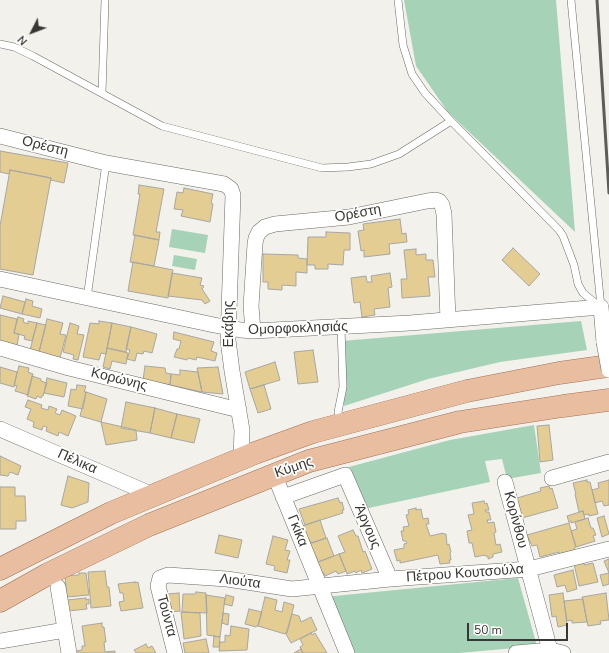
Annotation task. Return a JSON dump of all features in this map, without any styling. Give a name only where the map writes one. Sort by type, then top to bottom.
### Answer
[{"type":"main road","name":"Κύμης","points":[[4,566],[111,513],[241,459],[313,432],[467,390],[559,373],[609,367]]},
{"type":"main road","name":"Κύμης","points":[[0,601],[48,574],[149,525],[309,461],[460,422],[609,400]]},
{"type":"street","name":"Ορέστη","points":[[0,136],[106,163],[224,184],[231,189]]},
{"type":"street","name":"Εκάβης","points":[[231,189],[233,195],[228,340],[242,430],[241,459]]},
{"type":"street","name":"Ορέστη","points":[[253,331],[251,306],[255,244],[259,232],[265,227],[275,224],[349,216],[436,200],[440,201],[444,214],[448,320]]},
{"type":"street","name":"Ομορφοκλησιάς","points":[[0,279],[241,330],[253,331],[448,320],[601,307]]},
{"type":"street","points":[[601,307],[604,342],[609,367]]},
{"type":"street","name":"Κορώνης","points":[[0,348],[69,368],[239,410]]},
{"type":"street","name":"Πέλικα","points":[[0,429],[153,495]]},
{"type":"street","points":[[552,478],[609,462]]},
{"type":"street","name":"Γκίκα","points":[[274,474],[347,653]]},
{"type":"street","name":"Άργους","points":[[283,498],[345,476],[390,579]]},
{"type":"street","name":"Κορίνθου","points":[[504,482],[529,569],[556,652]]},
{"type":"street","name":"Πέτρου Κουτσούλα","points":[[320,587],[390,579],[529,569],[609,549]]},
{"type":"street","name":"Λιούτα","points":[[160,578],[168,575],[226,580],[292,589],[320,587]]},
{"type":"street","name":"Τούντα","points":[[160,578],[158,586],[175,653]]},
{"type":"street","points":[[58,588],[69,653]]},
{"type":"street","points":[[0,641],[65,630]]},
{"type":"street","points":[[516,653],[556,652]]},
{"type":"lane","points":[[102,93],[105,0]]},
{"type":"lane","points":[[398,0],[403,45],[412,74],[424,93],[559,230],[563,236],[574,265],[578,284],[583,293],[601,307]]},
{"type":"lane","points":[[571,0],[601,307]]},
{"type":"lane","points":[[0,44],[21,50],[162,126],[322,168],[371,164],[400,154],[451,121]]},
{"type":"lane","points":[[87,298],[106,163]]},
{"type":"lane","points":[[341,327],[343,387],[338,412],[342,424]]},
{"type":"green space","points":[[404,0],[556,0],[575,232],[448,112],[416,66]]},
{"type":"green space","points":[[172,229],[208,235],[205,253],[169,247]]},
{"type":"green space","points":[[174,255],[197,259],[195,270],[172,266]]},
{"type":"green space","points":[[581,321],[587,350],[500,362],[428,379],[344,406],[342,341]]},
{"type":"green space","points":[[534,425],[541,473],[507,479],[502,459],[485,461],[490,482],[364,509],[345,468],[450,440]]},
{"type":"green space","points":[[518,578],[537,646],[459,653],[348,653],[324,597]]},
{"type":"building","points":[[0,151],[68,163],[64,183],[51,180],[51,178],[10,170],[9,174],[0,172]]},
{"type":"building","points":[[10,170],[51,178],[33,275],[0,269],[0,226]]},
{"type":"building","points":[[139,185],[164,189],[156,232],[160,232],[159,240],[133,235],[140,194],[138,194]]},
{"type":"building","points":[[184,188],[213,194],[210,222],[181,216],[183,210],[174,209],[177,192],[183,193]]},
{"type":"building","points":[[400,219],[402,234],[406,233],[407,242],[389,244],[390,254],[364,257],[364,250],[361,251],[358,231],[364,230],[363,224]]},
{"type":"building","points":[[326,232],[350,233],[350,250],[344,250],[343,265],[328,264],[328,269],[315,269],[315,265],[307,265],[308,237],[326,237]]},
{"type":"building","points":[[135,235],[159,240],[154,266],[130,262]]},
{"type":"building","points":[[513,248],[540,274],[529,286],[502,260]]},
{"type":"building","points":[[416,249],[416,255],[426,254],[426,260],[433,260],[435,277],[428,277],[430,296],[402,298],[401,279],[407,279],[404,250]]},
{"type":"building","points":[[263,254],[298,255],[298,258],[307,259],[307,273],[296,272],[296,286],[282,285],[282,290],[268,289],[268,282],[263,282]]},
{"type":"building","points":[[133,262],[173,270],[168,298],[128,291]]},
{"type":"building","points":[[172,273],[202,278],[200,285],[204,286],[202,289],[210,301],[205,304],[202,300],[168,296]]},
{"type":"building","points":[[390,273],[392,287],[388,288],[390,307],[374,309],[375,315],[362,317],[360,302],[354,303],[351,278],[366,276],[367,282],[372,282],[371,276]]},
{"type":"building","points":[[3,296],[25,302],[22,314],[0,308]]},
{"type":"building","points":[[26,299],[33,301],[32,306],[42,309],[40,318],[22,314]]},
{"type":"building","points":[[0,315],[17,319],[14,333],[19,334],[17,346],[0,342]]},
{"type":"building","points":[[18,317],[24,319],[23,322],[28,324],[28,321],[37,323],[32,341],[24,339],[25,336],[14,333]]},
{"type":"building","points":[[47,319],[63,323],[60,334],[66,335],[60,358],[39,352]]},
{"type":"building","points":[[99,321],[112,323],[106,354],[101,353],[99,360],[83,357],[90,323],[99,324]]},
{"type":"building","points":[[37,323],[46,325],[39,352],[30,350]]},
{"type":"building","points":[[70,323],[79,326],[77,334],[84,335],[78,360],[73,359],[74,355],[63,352]]},
{"type":"building","points":[[112,323],[131,327],[126,352],[107,348]]},
{"type":"building","points":[[131,327],[157,334],[152,353],[144,351],[143,354],[137,353],[135,361],[127,359],[130,350],[126,349]]},
{"type":"building","points":[[174,332],[214,342],[211,351],[217,353],[215,361],[197,357],[196,360],[188,358],[187,360],[174,357],[177,349],[179,349],[181,341],[173,339]]},
{"type":"building","points":[[107,348],[128,353],[126,364],[112,361],[110,369],[103,367]]},
{"type":"building","points":[[313,350],[318,382],[298,384],[294,352]]},
{"type":"building","points":[[275,362],[280,380],[250,389],[245,372]]},
{"type":"building","points":[[19,366],[29,368],[28,372],[33,374],[28,395],[15,391],[17,386],[14,385]]},
{"type":"building","points":[[145,366],[165,368],[166,373],[171,374],[170,385],[143,380]]},
{"type":"building","points":[[0,367],[17,372],[14,387],[0,383]]},
{"type":"building","points":[[218,367],[223,394],[202,392],[197,368]]},
{"type":"building","points":[[180,370],[198,372],[202,392],[170,385],[171,374],[180,375]]},
{"type":"building","points":[[32,376],[47,383],[41,398],[37,396],[36,399],[27,396]]},
{"type":"building","points":[[47,378],[67,383],[64,397],[44,393]]},
{"type":"building","points":[[77,385],[86,386],[84,392],[86,392],[83,409],[68,406],[71,389],[76,390]]},
{"type":"building","points":[[264,385],[271,409],[258,413],[250,389]]},
{"type":"building","points":[[86,392],[107,399],[101,422],[80,416]]},
{"type":"building","points":[[28,400],[42,405],[41,408],[48,410],[49,406],[57,409],[55,413],[60,415],[62,410],[76,416],[68,436],[59,432],[58,436],[46,431],[47,427],[43,426],[42,430],[33,427],[34,422],[27,419],[31,409],[25,407]]},
{"type":"building","points":[[126,402],[155,408],[150,433],[121,428]]},
{"type":"building","points":[[155,408],[177,414],[171,438],[150,433]]},
{"type":"building","points":[[177,414],[200,419],[194,443],[171,438]]},
{"type":"building","points":[[101,422],[136,430],[137,440],[106,445]]},
{"type":"building","points":[[549,425],[553,460],[540,462],[537,426]]},
{"type":"building","points":[[0,456],[21,466],[18,475],[10,472],[8,476],[0,475]]},
{"type":"building","points":[[68,476],[89,483],[88,502],[72,508],[61,505]]},
{"type":"building","points":[[587,480],[587,482],[590,482],[598,514],[589,516],[589,514],[584,515],[583,511],[579,512],[573,483]]},
{"type":"building","points":[[609,480],[609,505],[604,506],[602,501],[595,503],[592,490],[599,488],[598,483]]},
{"type":"building","points":[[549,486],[550,489],[552,488],[558,508],[522,518],[517,498],[541,491],[540,488]]},
{"type":"building","points":[[0,487],[15,487],[15,496],[25,496],[26,521],[16,521],[16,529],[0,529]]},
{"type":"building","points":[[338,498],[340,503],[342,502],[344,510],[342,510],[343,513],[305,525],[299,509]]},
{"type":"building","points":[[484,501],[485,504],[487,503],[489,510],[485,510],[486,512],[489,512],[491,520],[487,520],[488,523],[494,522],[496,545],[500,544],[502,552],[493,554],[493,557],[488,559],[488,556],[485,555],[475,557],[472,543],[469,543],[467,531],[472,530],[468,515],[474,514],[472,503]]},
{"type":"building","points":[[416,508],[416,510],[421,509],[423,519],[428,518],[429,524],[426,524],[430,536],[443,533],[446,534],[447,545],[449,544],[451,552],[451,560],[449,560],[450,563],[440,564],[438,555],[400,563],[400,560],[397,561],[394,550],[404,548],[404,544],[407,543],[406,541],[403,541],[401,531],[404,531],[403,527],[409,526],[406,515],[409,514],[408,510]]},
{"type":"building","points":[[583,511],[585,519],[571,523],[571,521],[569,522],[567,516]]},
{"type":"building","points":[[604,516],[609,534],[602,537],[597,518]]},
{"type":"building","points":[[588,518],[591,528],[593,528],[596,535],[593,536],[595,541],[576,547],[571,531],[577,529],[575,522]]},
{"type":"building","points":[[320,520],[326,538],[311,543],[309,539],[307,540],[303,526]]},
{"type":"building","points":[[569,523],[576,547],[574,548],[575,550],[540,557],[537,545],[532,546],[527,535]]},
{"type":"building","points":[[353,530],[356,536],[358,536],[363,552],[365,551],[372,569],[362,573],[361,570],[356,573],[355,571],[347,574],[339,554],[345,552],[338,536]]},
{"type":"building","points":[[219,535],[242,540],[238,558],[215,553]]},
{"type":"building","points":[[273,536],[288,540],[285,550],[290,551],[287,560],[290,560],[287,573],[274,570],[275,566],[266,564]]},
{"type":"building","points":[[327,538],[334,556],[318,562],[316,556],[313,557],[309,544]]},
{"type":"building","points":[[339,554],[346,571],[338,574],[336,571],[325,576],[324,573],[322,574],[318,562]]},
{"type":"building","points":[[609,559],[609,573],[604,561]]},
{"type":"building","points":[[584,562],[584,565],[593,563],[598,582],[579,586],[574,564]]},
{"type":"building","points":[[573,570],[577,589],[567,592],[565,585],[557,587],[554,575]]},
{"type":"building","points":[[105,571],[107,587],[109,587],[111,606],[91,608],[88,572]]},
{"type":"building","points":[[79,573],[86,573],[89,595],[67,597],[65,576],[79,575]]},
{"type":"building","points":[[609,573],[609,584],[603,586],[600,575]]},
{"type":"building","points":[[138,582],[143,608],[121,611],[119,602],[124,601],[123,593],[120,593],[118,584]]},
{"type":"building","points":[[196,592],[206,593],[207,613],[182,612],[183,594],[195,594]]},
{"type":"building","points":[[179,593],[180,611],[171,612],[167,594]]},
{"type":"building","points":[[563,593],[567,625],[558,627],[556,616],[552,617],[549,595]]},
{"type":"building","points":[[606,593],[609,620],[600,621],[601,624],[588,626],[582,597]]},
{"type":"building","points":[[206,595],[225,598],[220,637],[207,635]]},
{"type":"building","points":[[226,595],[234,597],[232,606],[224,604]]},
{"type":"building","points":[[265,597],[277,600],[275,610],[282,612],[284,602],[294,605],[287,633],[286,632],[285,634],[258,626]]},
{"type":"building","points":[[86,598],[86,600],[89,599],[89,604],[86,604],[87,609],[68,611],[67,600]]},
{"type":"building","points":[[583,599],[587,622],[572,623],[572,620],[567,621],[564,601]]},
{"type":"building","points":[[249,609],[262,612],[258,626],[256,627],[245,624]]},
{"type":"building","points":[[181,612],[200,613],[201,636],[184,639]]},
{"type":"building","points":[[223,613],[229,614],[228,625],[222,623]]},
{"type":"building","points":[[292,614],[299,616],[301,622],[311,617],[317,630],[291,643],[286,634]]},
{"type":"building","points":[[102,623],[106,642],[104,642],[105,652],[115,651],[115,653],[78,653],[77,651],[82,650],[82,646],[85,646],[82,626]]},
{"type":"building","points":[[231,626],[249,629],[247,650],[219,651],[220,642],[225,642],[225,635],[230,636]]},
{"type":"building","points":[[311,633],[312,635],[315,633],[327,653],[303,653],[300,647],[303,645],[300,639]]},
{"type":"building","points":[[214,636],[220,637],[219,647],[213,647]]},
{"type":"building","points":[[206,639],[209,653],[185,653],[183,643]]},
{"type":"building","points":[[146,644],[148,648],[152,646],[156,653],[136,653],[134,650]]},
{"type":"building","points":[[301,649],[303,653],[294,653]]},
{"type":"railway","points":[[597,0],[609,193]]}]
